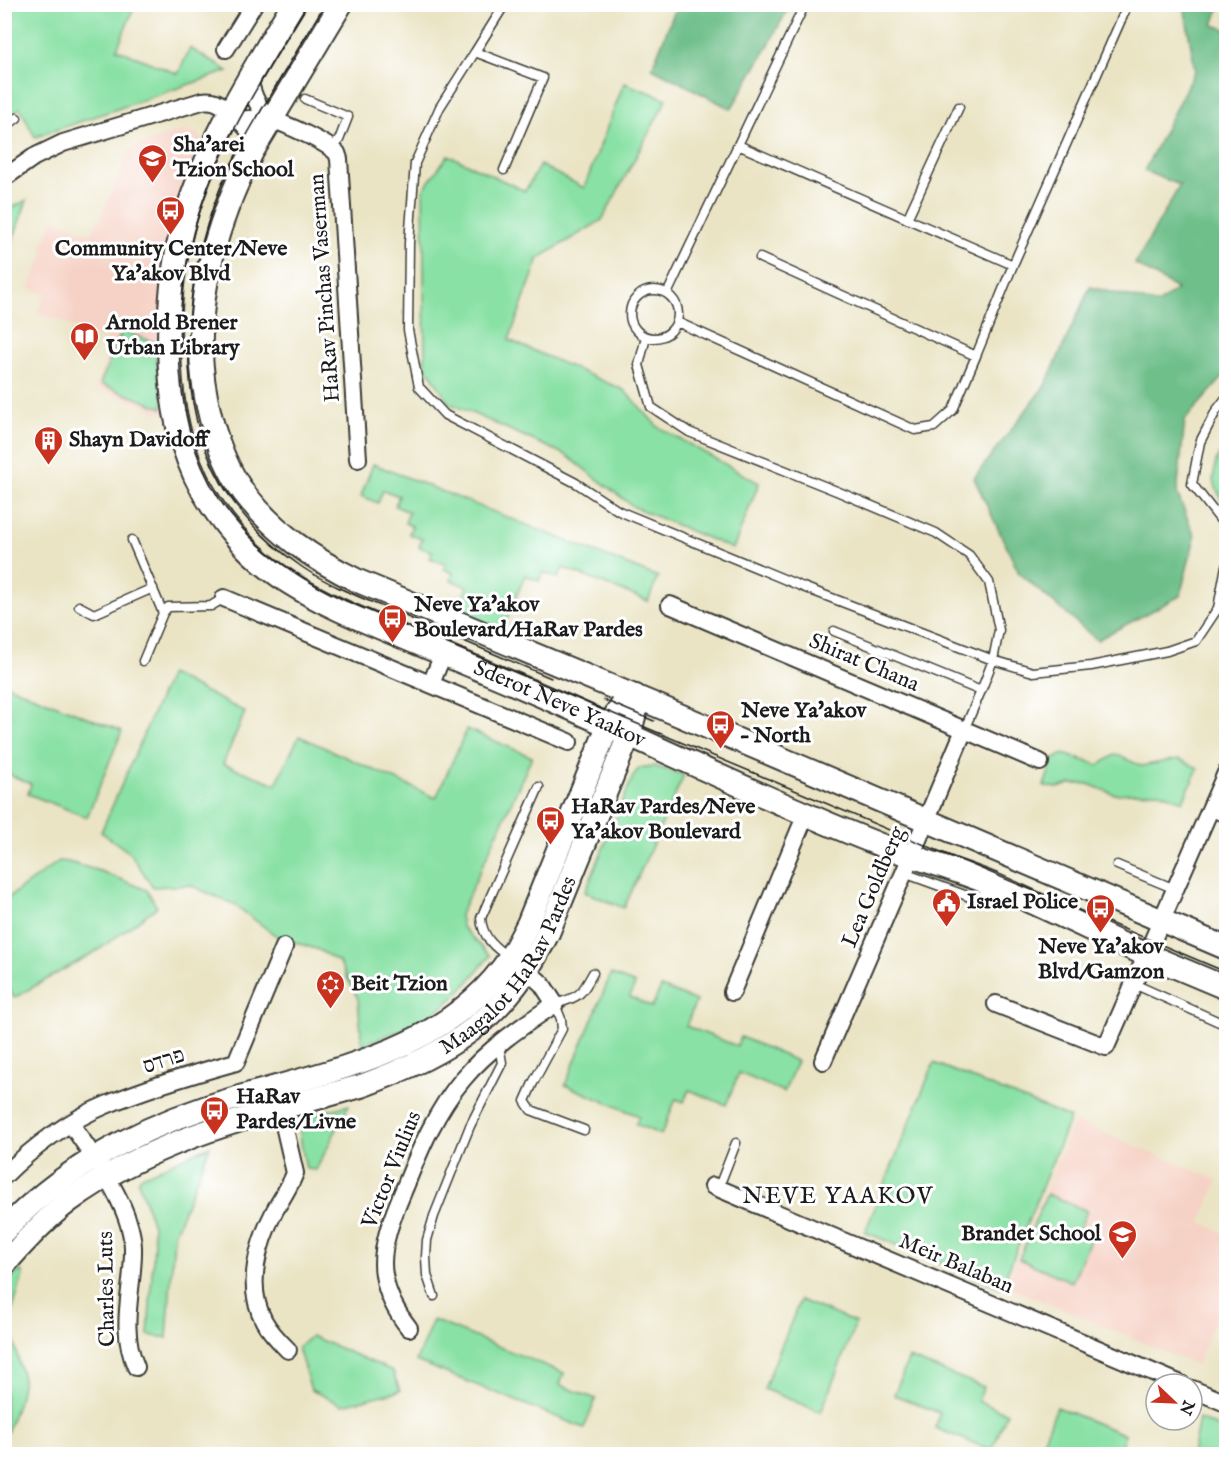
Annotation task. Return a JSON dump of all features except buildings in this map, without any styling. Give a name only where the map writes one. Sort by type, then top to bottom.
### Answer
[{"type":"street","points":[[226,49],[254,4]]},
{"type":"street","name":"Sderot Neve Yaakov","points":[[293,4],[249,79],[231,118],[205,164],[188,208],[177,254],[172,289],[170,386],[181,441],[196,479],[238,540],[258,560],[285,580],[314,598],[349,615],[519,686],[806,814],[879,844],[908,864],[951,869],[1000,888],[1147,955],[1227,988]]},
{"type":"street","name":"Sderot Neve Yaakov","points":[[341,4],[271,112],[227,206],[207,275],[200,349],[204,385],[213,428],[232,474],[260,512],[278,530],[313,556],[329,567],[358,581],[635,696],[1227,948]]},
{"type":"street","points":[[249,79],[255,100],[271,112]]},
{"type":"street","points":[[4,178],[34,157],[63,143],[182,108],[231,118],[249,131],[258,143]]},
{"type":"street","points":[[231,118],[271,112]]},
{"type":"street","name":"HaRav Pinchas Vaserman","points":[[271,112],[332,148],[339,159],[358,459]]},
{"type":"street","points":[[224,598],[569,742]]},
{"type":"street","name":"Shirat Chana","points":[[670,605],[1040,762]]},
{"type":"street","points":[[431,684],[443,654]]},
{"type":"street","name":"Maagalot HaRav Pardes","points":[[519,964],[528,924],[608,726],[621,707],[635,696]]},
{"type":"street","name":"Maagalot HaRav Pardes","points":[[4,1231],[56,1183],[100,1168],[135,1161],[412,1041],[438,1027],[519,964],[538,953],[629,735],[635,713],[635,696]]},
{"type":"street","name":"Lea Goldberg","points":[[823,1061],[964,730]]},
{"type":"street","points":[[996,1004],[1106,1047],[1227,773]]},
{"type":"street","points":[[732,992],[806,814]]},
{"type":"street","name":"פרדס","points":[[4,1176],[47,1139],[89,1113],[113,1102],[237,1062],[284,947]]},
{"type":"street","points":[[519,964],[542,984],[555,1004]]},
{"type":"street","name":"Victor Viulius","points":[[409,1328],[389,1295],[383,1274],[384,1250],[392,1220],[422,1146],[442,1108],[462,1080],[499,1045],[555,1004]]},
{"type":"street","points":[[278,1098],[295,1173],[265,1231],[255,1270],[255,1290],[258,1309],[265,1323],[288,1350]]},
{"type":"street","name":"Charles Luts","points":[[71,1124],[100,1168],[127,1216],[133,1247],[127,1330],[131,1356],[136,1367]]},
{"type":"street","name":"Maagalot HaRav Pardes","points":[[4,1265],[31,1235],[69,1201],[100,1168]]},
{"type":"street","name":"Meir Balaban","points":[[716,1188],[1152,1372]]},
{"type":"street","points":[[1204,1394],[1227,1403]]},
{"type":"lane","points":[[505,4],[440,107],[415,163],[409,243],[408,330],[419,387],[445,415],[576,483],[619,511],[803,587],[993,660],[1033,672],[1091,666],[1167,651],[1196,641],[1218,608],[1227,566]]},
{"type":"lane","points":[[667,294],[805,4]]},
{"type":"lane","points":[[677,322],[915,430],[934,427],[953,410],[1013,265],[1128,4]]},
{"type":"lane","points":[[475,52],[543,78],[504,170]]},
{"type":"lane","points":[[305,99],[348,117],[339,140],[332,148]]},
{"type":"lane","points":[[907,219],[959,107]]},
{"type":"lane","points":[[4,128],[17,118]]},
{"type":"lane","points":[[738,145],[1013,265]]},
{"type":"lane","points":[[760,258],[976,356]]},
{"type":"lane","points":[[655,290],[667,294],[674,300],[677,308],[677,322],[670,332],[663,336],[646,337],[634,328],[630,320],[633,302],[646,291],[655,290]]},
{"type":"lane","points":[[646,337],[639,365],[651,407],[689,432],[936,533],[969,555],[989,582],[999,630],[993,660],[964,730]]},
{"type":"lane","points":[[1227,398],[1216,411],[1200,442],[1192,484],[1227,526]]},
{"type":"lane","points":[[132,540],[164,613]]},
{"type":"lane","points":[[80,606],[94,614],[153,588]]},
{"type":"lane","points":[[143,661],[168,607],[211,606],[224,598]]},
{"type":"lane","points":[[834,631],[981,692]]},
{"type":"lane","points":[[519,964],[498,950],[490,941],[482,927],[481,918],[539,787]]},
{"type":"lane","points":[[1210,811],[1227,819]]},
{"type":"lane","points":[[1117,865],[1175,889]]},
{"type":"lane","points":[[584,1130],[531,1110],[525,1101],[562,1029],[555,1004],[573,999],[583,992],[593,973]]},
{"type":"lane","points":[[1134,984],[1227,1025]]},
{"type":"lane","points":[[434,1296],[427,1275],[426,1257],[434,1216],[470,1126],[502,1063],[499,1045]]},
{"type":"lane","points":[[716,1188],[736,1143]]},
{"type":"shaded area","points":[[180,131],[197,133],[202,139],[202,149],[166,415],[96,388],[113,342],[38,313],[45,294],[29,288],[45,251],[41,248],[54,219],[91,234],[98,219],[146,239],[100,219],[130,149]]},
{"type":"shaded area","name":"Brandet School","points":[[1074,1121],[1218,1180],[1201,1223],[1226,1234],[1226,1292],[1197,1365],[1006,1286]]},
{"type":"green space","points":[[5,4],[135,5],[117,49],[178,74],[190,48],[228,71],[35,137],[20,108],[5,118]]},
{"type":"green space","points":[[677,5],[790,5],[731,109],[652,68]]},
{"type":"green space","points":[[1184,5],[1220,5],[1213,25],[1226,29],[1226,374],[1185,420],[1177,493],[1195,537],[1180,596],[1097,640],[1019,573],[974,478],[1046,384],[1090,287],[1158,304],[1177,289],[1135,264],[1180,185],[1144,171],[1195,70]]},
{"type":"green space","points":[[624,83],[667,99],[602,220],[539,258],[509,340],[624,390],[658,427],[759,483],[733,549],[634,507],[566,455],[449,403],[425,365],[423,190],[448,155],[525,191],[540,165],[584,188]]},
{"type":"green space","points":[[27,200],[5,262],[5,211]]},
{"type":"green space","points":[[122,331],[154,342],[163,399],[162,408],[100,384]]},
{"type":"green space","points":[[1226,442],[1226,503],[1222,501],[1213,481],[1216,461]]},
{"type":"green space","points":[[373,464],[658,577],[648,601],[563,568],[558,578],[543,572],[539,581],[525,575],[502,631],[456,613],[467,587],[451,580],[453,573],[444,569],[446,564],[430,558],[433,552],[419,547],[422,539],[409,534],[412,526],[405,523],[409,512],[395,506],[399,496],[383,490],[378,503],[361,496]]},
{"type":"green space","points":[[170,674],[245,712],[223,764],[276,784],[299,736],[436,798],[467,729],[532,757],[460,915],[462,927],[490,956],[452,999],[417,1022],[362,1045],[358,999],[339,962],[319,950],[278,937],[233,904],[190,885],[153,887],[130,853],[101,832]]},
{"type":"green space","points":[[4,684],[122,731],[87,817],[28,794],[31,784],[5,773]]},
{"type":"green space","points":[[1063,754],[1099,765],[1116,754],[1141,766],[1179,759],[1198,768],[1183,801],[1159,792],[1114,794],[1088,784],[1070,784],[1058,788],[1044,786],[1053,760]]},
{"type":"green space","points":[[653,766],[684,775],[624,908],[585,892],[633,776],[639,768]]},
{"type":"green space","points":[[59,861],[100,871],[147,890],[157,907],[98,950],[14,998],[5,981],[5,900]]},
{"type":"green space","points":[[611,974],[635,984],[630,997],[652,1007],[661,987],[696,1001],[686,1026],[737,1046],[741,1037],[797,1061],[784,1092],[739,1073],[726,1105],[689,1090],[684,1102],[676,1099],[661,1135],[636,1124],[639,1116],[565,1085]]},
{"type":"green space","points":[[934,1063],[1070,1118],[1001,1288],[865,1232]]},
{"type":"green space","points":[[349,1105],[316,1170],[306,1169],[300,1130],[302,1124],[312,1116]]},
{"type":"green space","points":[[210,1146],[174,1235],[167,1338],[148,1335],[154,1244],[153,1226],[138,1181],[142,1176]]},
{"type":"green space","points":[[1047,1194],[1087,1211],[1077,1234],[1090,1240],[1072,1282],[1019,1259]]},
{"type":"green space","points":[[21,1270],[23,1276],[9,1321],[23,1379],[20,1396],[5,1438],[5,1286]]},
{"type":"green space","points":[[800,1300],[856,1323],[821,1412],[764,1389]]},
{"type":"green space","points":[[433,1320],[564,1373],[560,1385],[596,1399],[584,1428],[416,1361]]},
{"type":"green space","points":[[311,1336],[393,1371],[400,1391],[342,1405],[311,1390],[298,1348]]},
{"type":"green space","points":[[909,1358],[984,1387],[978,1401],[1007,1413],[992,1450],[935,1428],[940,1413],[894,1395]]},
{"type":"green space","points":[[1057,1407],[1125,1435],[1117,1454],[1053,1454],[1040,1449]]},
{"type":"green space","points":[[1204,1421],[1226,1431],[1226,1454],[1192,1454],[1196,1432],[1204,1432]]},
{"type":"tram line","points":[[308,4],[248,104],[216,167],[190,247],[179,335],[181,379],[188,422],[201,463],[220,500],[232,517],[260,547],[292,571],[346,601],[1226,972]]},
{"type":"tram line","points":[[325,4],[238,151],[221,186],[209,220],[192,296],[189,335],[190,374],[195,412],[205,448],[221,482],[237,507],[267,539],[302,567],[352,594],[551,678]]},
{"type":"tram line","points":[[604,700],[654,721]]},
{"type":"place","name":"Sha'arei Tzion School","points":[[152,184]]},
{"type":"place","name":"Community Center/Neve Ya'akov Blvd","points":[[171,236]]},
{"type":"place","name":"Arnold Brener Urban Library","points":[[85,362]]},
{"type":"place","name":"Shayn Davidoff","points":[[48,466]]},
{"type":"place","name":"Neve Ya'akov Boulevard/HaRav Pardes","points":[[393,644]]},
{"type":"place","name":"Neve Ya'akov – North","points":[[720,750]]},
{"type":"place","name":"HaRav Pardes/Neve Ya'akov Boulevard","points":[[550,846]]},
{"type":"place","name":"Israel Police","points":[[946,928]]},
{"type":"place","name":"Neve Ya'akov Blvd/Gamzon","points":[[1101,934]]},
{"type":"place","name":"Beit Tzion","points":[[330,1010]]},
{"type":"place","name":"HaRav Pardes/Livne","points":[[215,1136]]},
{"type":"place","name":"Brandet School","points":[[1122,1260]]},
{"type":"district","name":"NEVE YAAKOV","points":[[838,1196]]}]
